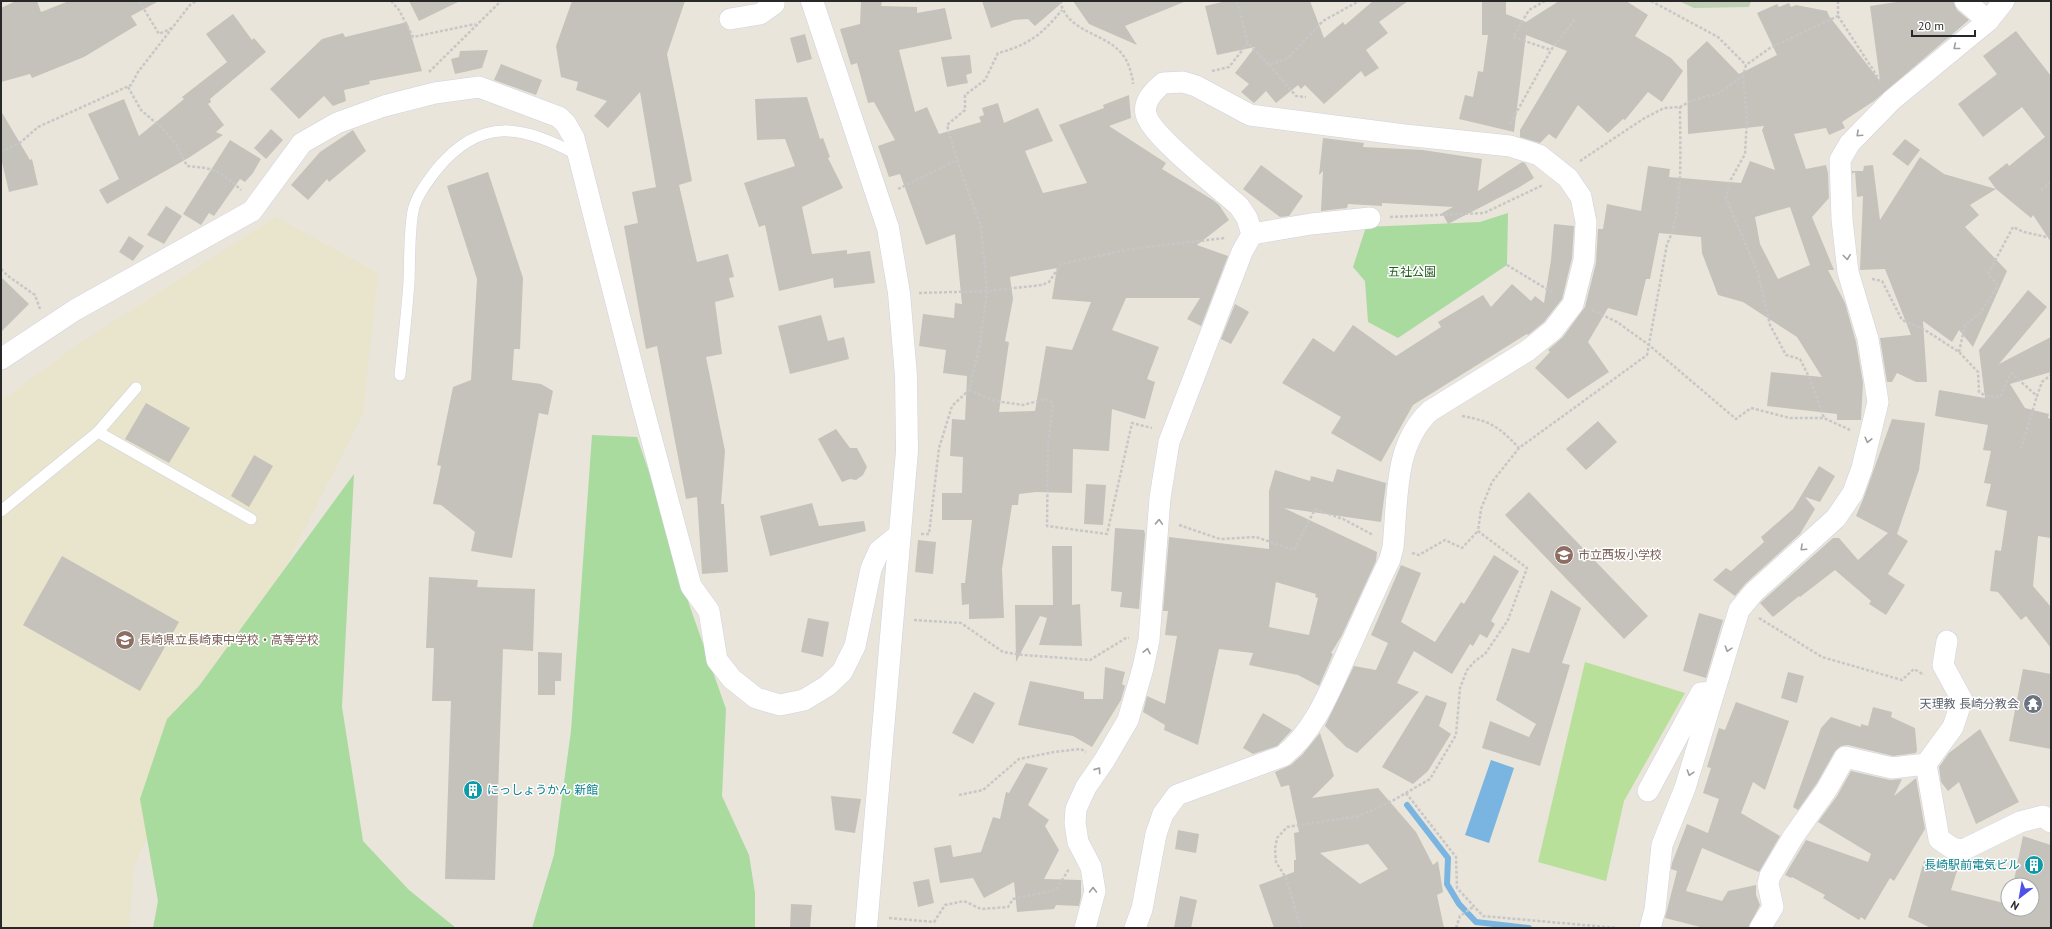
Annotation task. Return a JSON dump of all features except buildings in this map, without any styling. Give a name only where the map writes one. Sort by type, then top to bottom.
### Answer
[{"type":"street","points":[[730,19],[760,14],[774,4],[774,1]]},
{"type":"street","points":[[812,1],[888,228],[899,293],[906,376],[907,451],[866,928]]},
{"type":"street","points":[[1965,1],[1988,21]]},
{"type":"street","points":[[1650,928],[1655,910],[1662,845],[1685,788],[1741,607],[1754,592],[1836,518],[1853,493],[1862,468],[1878,402],[1868,339],[1850,277],[1842,220],[1840,160],[1850,142],[1892,100],[1988,21],[2004,1]]},
{"type":"street","points":[[1085,928],[1095,891],[1091,867],[1078,842],[1075,823],[1076,809],[1086,787],[1104,761],[1128,720],[1143,668],[1149,640],[1160,498],[1169,442],[1242,252],[1252,234],[1247,218],[1239,206],[1158,135],[1146,114],[1147,101],[1163,83],[1183,82],[1196,86],[1250,115],[1405,136],[1510,146],[1539,155],[1565,175],[1581,198],[1586,222],[1584,260],[1573,304],[1553,330],[1527,351],[1430,410],[1415,428],[1399,469],[1393,547],[1390,559],[1313,723],[1296,746],[1283,756],[1176,795],[1163,814],[1156,834],[1138,919]]},
{"type":"street","points":[[1,359],[46,328],[160,262],[236,222],[252,211],[269,190],[296,149],[315,134],[331,126],[384,106],[435,93],[478,87],[558,117],[570,130],[578,155],[691,586],[709,612],[717,660],[732,679],[756,698],[780,705],[804,700],[827,686],[842,672],[856,646],[871,569],[879,551],[900,534]]},
{"type":"street","points":[[1252,234],[1311,224],[1370,218]]},
{"type":"street","points":[[1947,641],[1943,665],[1962,700],[1953,727],[1926,764],[1939,839],[1952,848],[1963,850],[2020,822],[2043,816],[2051,822]]},
{"type":"street","points":[[1648,790],[1701,693],[1714,692]]},
{"type":"street","points":[[1760,928],[1772,907],[1768,884],[1770,876],[1845,757],[1892,768],[1926,764]]},
{"type":"lane","points":[[400,375],[408,292],[413,210],[426,183],[451,153],[478,137],[492,132],[507,130],[543,138],[578,155]]},
{"type":"lane","points":[[1,511],[98,432],[136,388]]},
{"type":"lane","points":[[98,432],[251,519]]},
{"type":"path","points":[[138,1],[159,34],[175,26]]},
{"type":"path","points":[[1,152],[21,142],[38,127],[128,87],[190,5],[196,1]]},
{"type":"path","points":[[391,1],[399,10],[413,37],[476,24]]},
{"type":"path","points":[[426,75],[501,1]]},
{"type":"path","points":[[1237,1],[1248,43],[1296,96],[1306,97]]},
{"type":"path","points":[[1269,65],[1288,58],[1323,21],[1359,1]]},
{"type":"path","points":[[1545,1],[1529,10],[1513,38],[1551,50]]},
{"type":"path","points":[[1838,1],[1838,16],[1892,100]]},
{"type":"path","points":[[1654,2],[1718,37],[1746,66]]},
{"type":"path","points":[[900,534],[929,534],[939,448],[952,406],[969,390],[980,344],[988,291],[981,227],[957,160],[947,125],[964,110],[965,95],[985,80],[998,53],[1017,48],[1044,31],[1062,10]]},
{"type":"path","points":[[1824,418],[1810,379],[1800,359],[1786,355],[1770,325],[1758,273],[1726,198],[1730,181],[1745,154],[1747,119],[1743,76],[1746,66],[1770,48],[1838,16]]},
{"type":"path","points":[[1508,128],[1551,50],[1574,19]]},
{"type":"path","points":[[1216,77],[1212,71],[1229,67],[1248,43]]},
{"type":"path","points":[[1370,218],[1484,213],[1565,175],[1581,159],[1624,133],[1643,119],[1664,108],[1680,107],[1691,101],[1719,93],[1743,76]]},
{"type":"path","points":[[128,87],[141,110],[163,129],[176,144],[187,166],[209,168],[226,176],[244,192],[259,183],[269,190]]},
{"type":"path","points":[[1159,525],[1182,525],[1220,539],[1256,537],[1294,550],[1315,509],[1343,519],[1393,547],[1419,555],[1445,540],[1462,548],[1478,531],[1482,509],[1492,482],[1519,448],[1647,355],[1667,244],[1673,233],[1680,175],[1680,107]]},
{"type":"path","points":[[895,191],[957,160]]},
{"type":"path","points":[[2041,190],[2051,182]]},
{"type":"path","points":[[1959,352],[1966,325],[1979,314],[1998,286],[1988,274],[2013,227],[2024,232],[2051,238]]},
{"type":"path","points":[[899,293],[988,291],[1042,285],[1049,282],[1061,264],[1131,249],[1252,234]]},
{"type":"path","points":[[1,269],[8,276],[35,295],[46,328]]},
{"type":"path","points":[[1850,277],[1882,281],[1902,320],[1925,330],[1959,352],[1978,372],[1979,392],[1986,396],[2000,397],[2011,373],[2037,396]]},
{"type":"path","points":[[1649,345],[1736,419],[1751,408],[1790,418],[1824,418],[1868,439]]},
{"type":"path","points":[[2021,449],[2042,382],[2051,375]]},
{"type":"path","points":[[969,390],[995,401],[1023,405],[1046,399],[1053,403],[1048,444],[1047,526],[1107,534],[1132,423],[1156,429],[1169,442]]},
{"type":"path","points":[[1430,410],[1481,419],[1501,429],[1519,448]]},
{"type":"path","points":[[1301,928],[1286,878],[1276,862],[1274,849],[1277,838],[1287,828],[1359,816],[1406,793],[1430,779],[1456,735],[1460,688],[1467,670],[1475,661],[1485,654],[1508,620],[1527,568],[1478,531]]},
{"type":"path","points":[[1741,607],[1822,657],[1902,680],[1914,669],[1926,677]]},
{"type":"path","points":[[893,619],[961,623],[1004,652],[1023,655],[1090,660],[1126,638],[1149,640]]},
{"type":"path","points":[[959,795],[983,790],[1019,759],[1054,752],[1081,749],[1104,761]]},
{"type":"path","points":[[1406,793],[1456,856],[1457,888],[1473,907],[1483,916],[1616,928]]},
{"type":"path","points":[[887,918],[934,922],[945,905],[964,901],[981,909],[1008,907],[1013,899],[1056,890],[1072,865],[1071,850],[1078,842]]},
{"type":"path","points":[[1456,928],[1460,916],[1473,907]]},
{"type":"shaded area","name":"長崎県立長崎東中学校・高等学校","points":[[276,217],[378,273],[363,414],[134,865],[129,928],[1,928],[1,401],[80,343]]},
{"type":"green space","points":[[1679,1],[1751,1],[1749,7],[1694,8]]},
{"type":"green space","name":"五社公園","points":[[1508,213],[1507,265],[1398,338],[1368,322],[1365,281],[1353,267],[1366,227],[1480,222]]},
{"type":"green space","points":[[592,435],[637,437],[660,504],[689,604],[726,709],[722,796],[749,855],[755,893],[755,928],[532,928],[554,855],[571,731]]},
{"type":"green space","points":[[354,474],[342,707],[363,841],[409,890],[456,928],[153,928],[158,901],[140,799],[167,719],[199,686]]},
{"type":"green space","points":[[1585,662],[1685,693],[1624,801],[1606,881],[1538,862]]},
{"type":"water","points":[[1491,760],[1514,768],[1489,843],[1465,835]]},
{"type":"waterway","points":[[1407,805],[1448,858],[1447,884],[1459,904],[1476,922],[1529,928]]},
{"type":"place","name":"市立西坂小学校","points":[[1564,555]]},
{"type":"place","name":"長崎県立長崎東中学校・高等学校","points":[[125,640]]},
{"type":"place","name":"天理教 長崎分教会","points":[[2033,704]]},
{"type":"place","name":"にっしょうかん 新館","points":[[473,790]]},
{"type":"place","name":"長崎駅前電気ビル","points":[[2034,865]]}]
